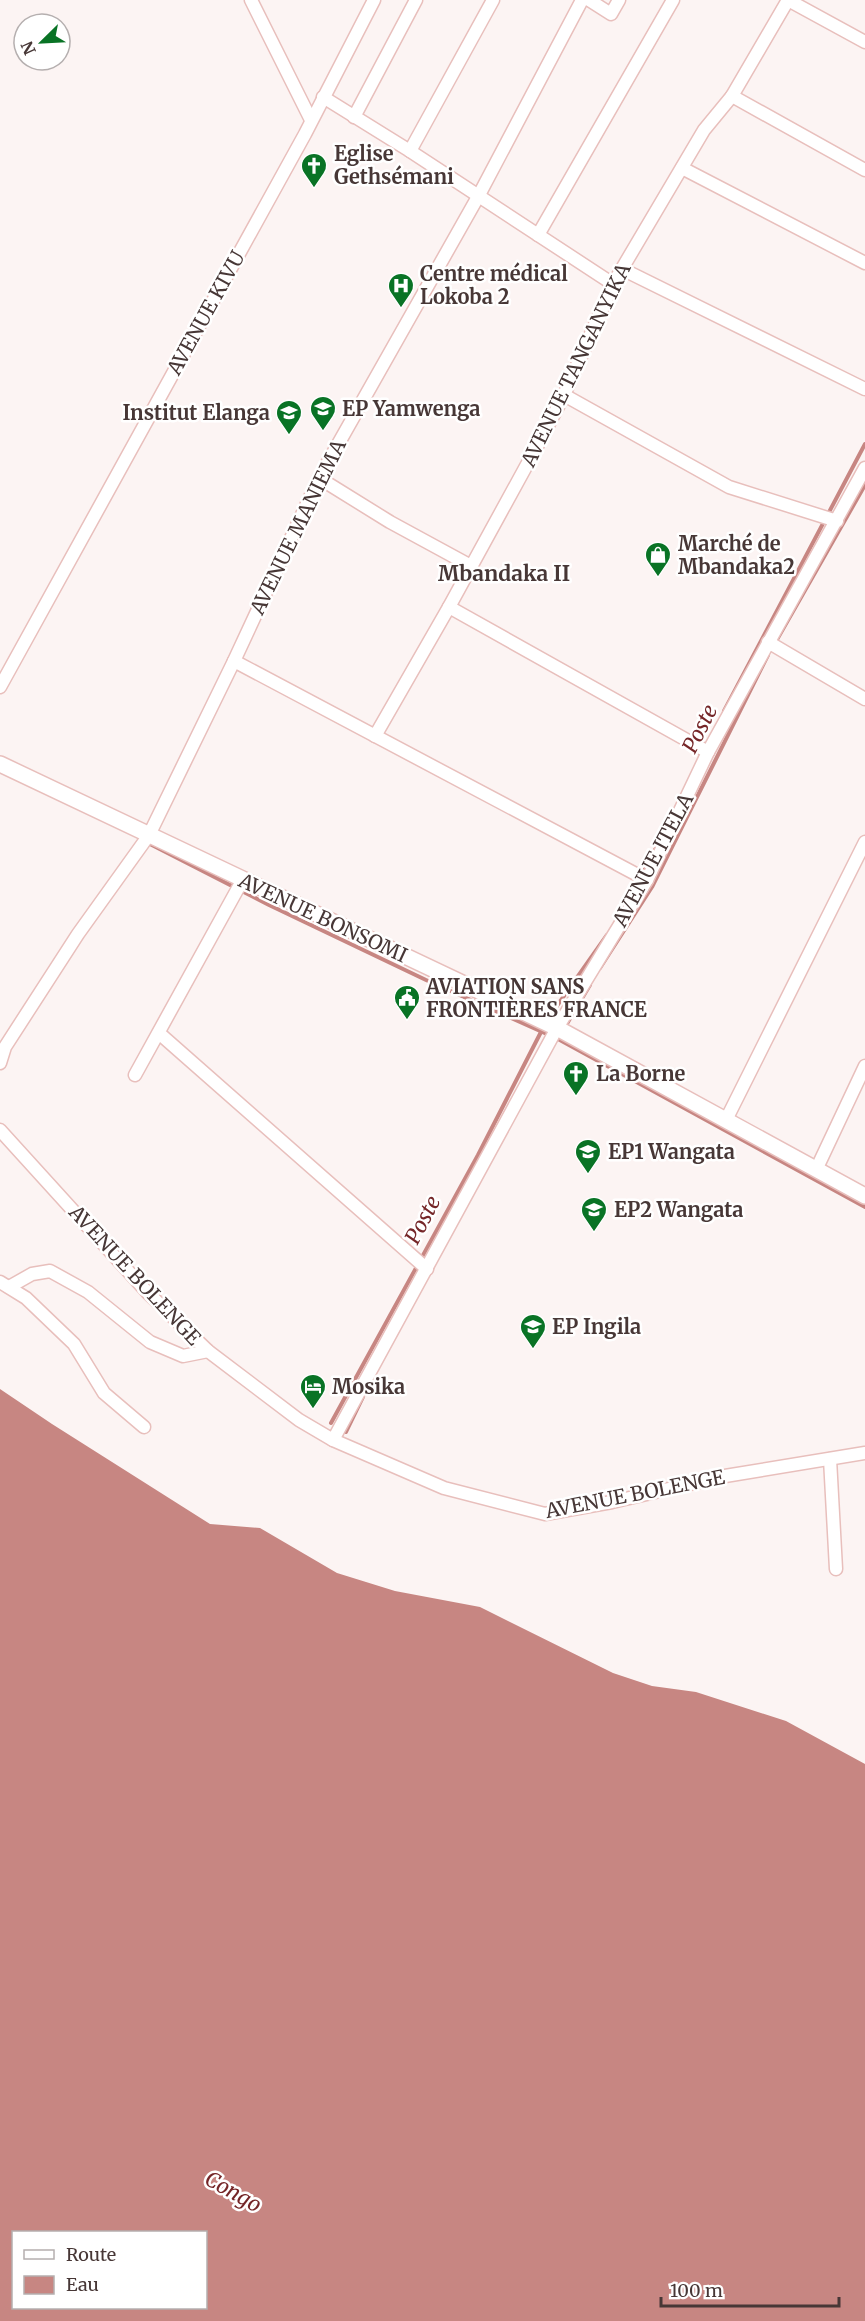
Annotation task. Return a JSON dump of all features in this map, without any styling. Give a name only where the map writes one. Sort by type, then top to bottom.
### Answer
[{"type":"main road","name":"AVENUE BONSOMI","points":[[0,764],[242,881],[557,1028],[865,1196]]},
{"type":"street","points":[[251,0],[311,120]]},
{"type":"street","name":"AVENUE KIVU","points":[[0,687],[311,120],[374,0]]},
{"type":"street","points":[[354,117],[416,0]]},
{"type":"street","points":[[410,151],[493,0]]},
{"type":"street","name":"AVENUE MANIEMA","points":[[0,1063],[3,1049],[78,934],[149,835],[234,661],[319,478],[479,195],[582,0]]},
{"type":"street","points":[[589,0],[610,14],[619,0]]},
{"type":"street","points":[[538,235],[673,0]]},
{"type":"street","points":[[788,0],[865,42]]},
{"type":"street","name":"AVENUE TANGANYIKA","points":[[375,736],[449,607],[564,396],[613,284],[704,130],[732,96],[788,0]]},
{"type":"street","points":[[732,96],[865,170]]},
{"type":"street","points":[[323,97],[479,195],[613,284]]},
{"type":"street","points":[[682,168],[865,263]]},
{"type":"street","points":[[622,269],[865,389]]},
{"type":"street","points":[[564,396],[729,487],[837,521]]},
{"type":"street","name":"AVENUE ITELA","points":[[333,1440],[557,1028],[647,880],[708,752],[865,468]]},
{"type":"street","points":[[319,478],[390,522],[471,566]]},
{"type":"street","points":[[449,607],[708,752]]},
{"type":"street","points":[[768,642],[865,699]]},
{"type":"street","points":[[234,661],[647,880]]},
{"type":"street","points":[[726,1120],[865,842]]},
{"type":"street","points":[[135,1075],[160,1034],[242,881]]},
{"type":"street","points":[[160,1034],[427,1269]]},
{"type":"street","points":[[816,1170],[865,1066]]},
{"type":"street","name":"AVENUE BOLENGE","points":[[0,1130],[147,1292],[208,1351],[299,1420],[333,1440],[444,1488],[545,1514],[612,1502],[724,1476],[865,1453]]},
{"type":"street","points":[[4,1284],[32,1274],[50,1271],[88,1292],[150,1342],[183,1356],[208,1351]]},
{"type":"street","points":[[4,1284],[26,1298],[74,1344],[104,1393],[144,1428]]},
{"type":"street","points":[[830,1459],[836,1569]]},
{"type":"water","name":"Congo","points":[[0,1389],[210,1524],[260,1528],[337,1573],[395,1591],[480,1607],[613,1673],[652,1686],[696,1692],[786,1721],[865,1764],[865,2321],[0,2321]]},
{"type":"waterway","name":"Poste","points":[[724,711],[865,444]]},
{"type":"waterway","points":[[775,643],[865,485]]},
{"type":"waterway","points":[[600,968],[652,887],[768,655]]},
{"type":"waterway","name":"Poste","points":[[634,891],[662,836]]},
{"type":"waterway","points":[[146,842],[269,905],[426,980],[558,1039],[865,1207]]},
{"type":"waterway","name":"Poste","points":[[547,1020],[607,935]]},
{"type":"waterway","points":[[565,1027],[590,985]]},
{"type":"waterway","name":"Poste","points":[[331,1423],[478,1155],[542,1030]]},
{"type":"waterway","points":[[346,1432],[363,1397]]},
{"type":"place","name":"Eglise Gethsémani","points":[[314,189]]},
{"type":"place","name":"Centre médical Lokoba 2","points":[[401,309]]},
{"type":"place","name":"EP Yamwenga","points":[[323,432]]},
{"type":"place","name":"Institut Elanga","points":[[289,436]]},
{"type":"place","name":"Marché de Mbandaka2","points":[[658,578]]},
{"type":"place","name":"AVIATION SANS FRONTIÈRES FRANCE","points":[[407,1021]]},
{"type":"place","name":"La Borne","points":[[576,1097]]},
{"type":"place","name":"EP1 Wangata","points":[[588,1175]]},
{"type":"place","name":"EP2 Wangata","points":[[594,1233]]},
{"type":"place","name":"EP Ingila","points":[[533,1350]]},
{"type":"place","name":"Mosika","points":[[313,1410]]},
{"type":"district","name":"Mbandaka II","points":[[504,574]]}]
